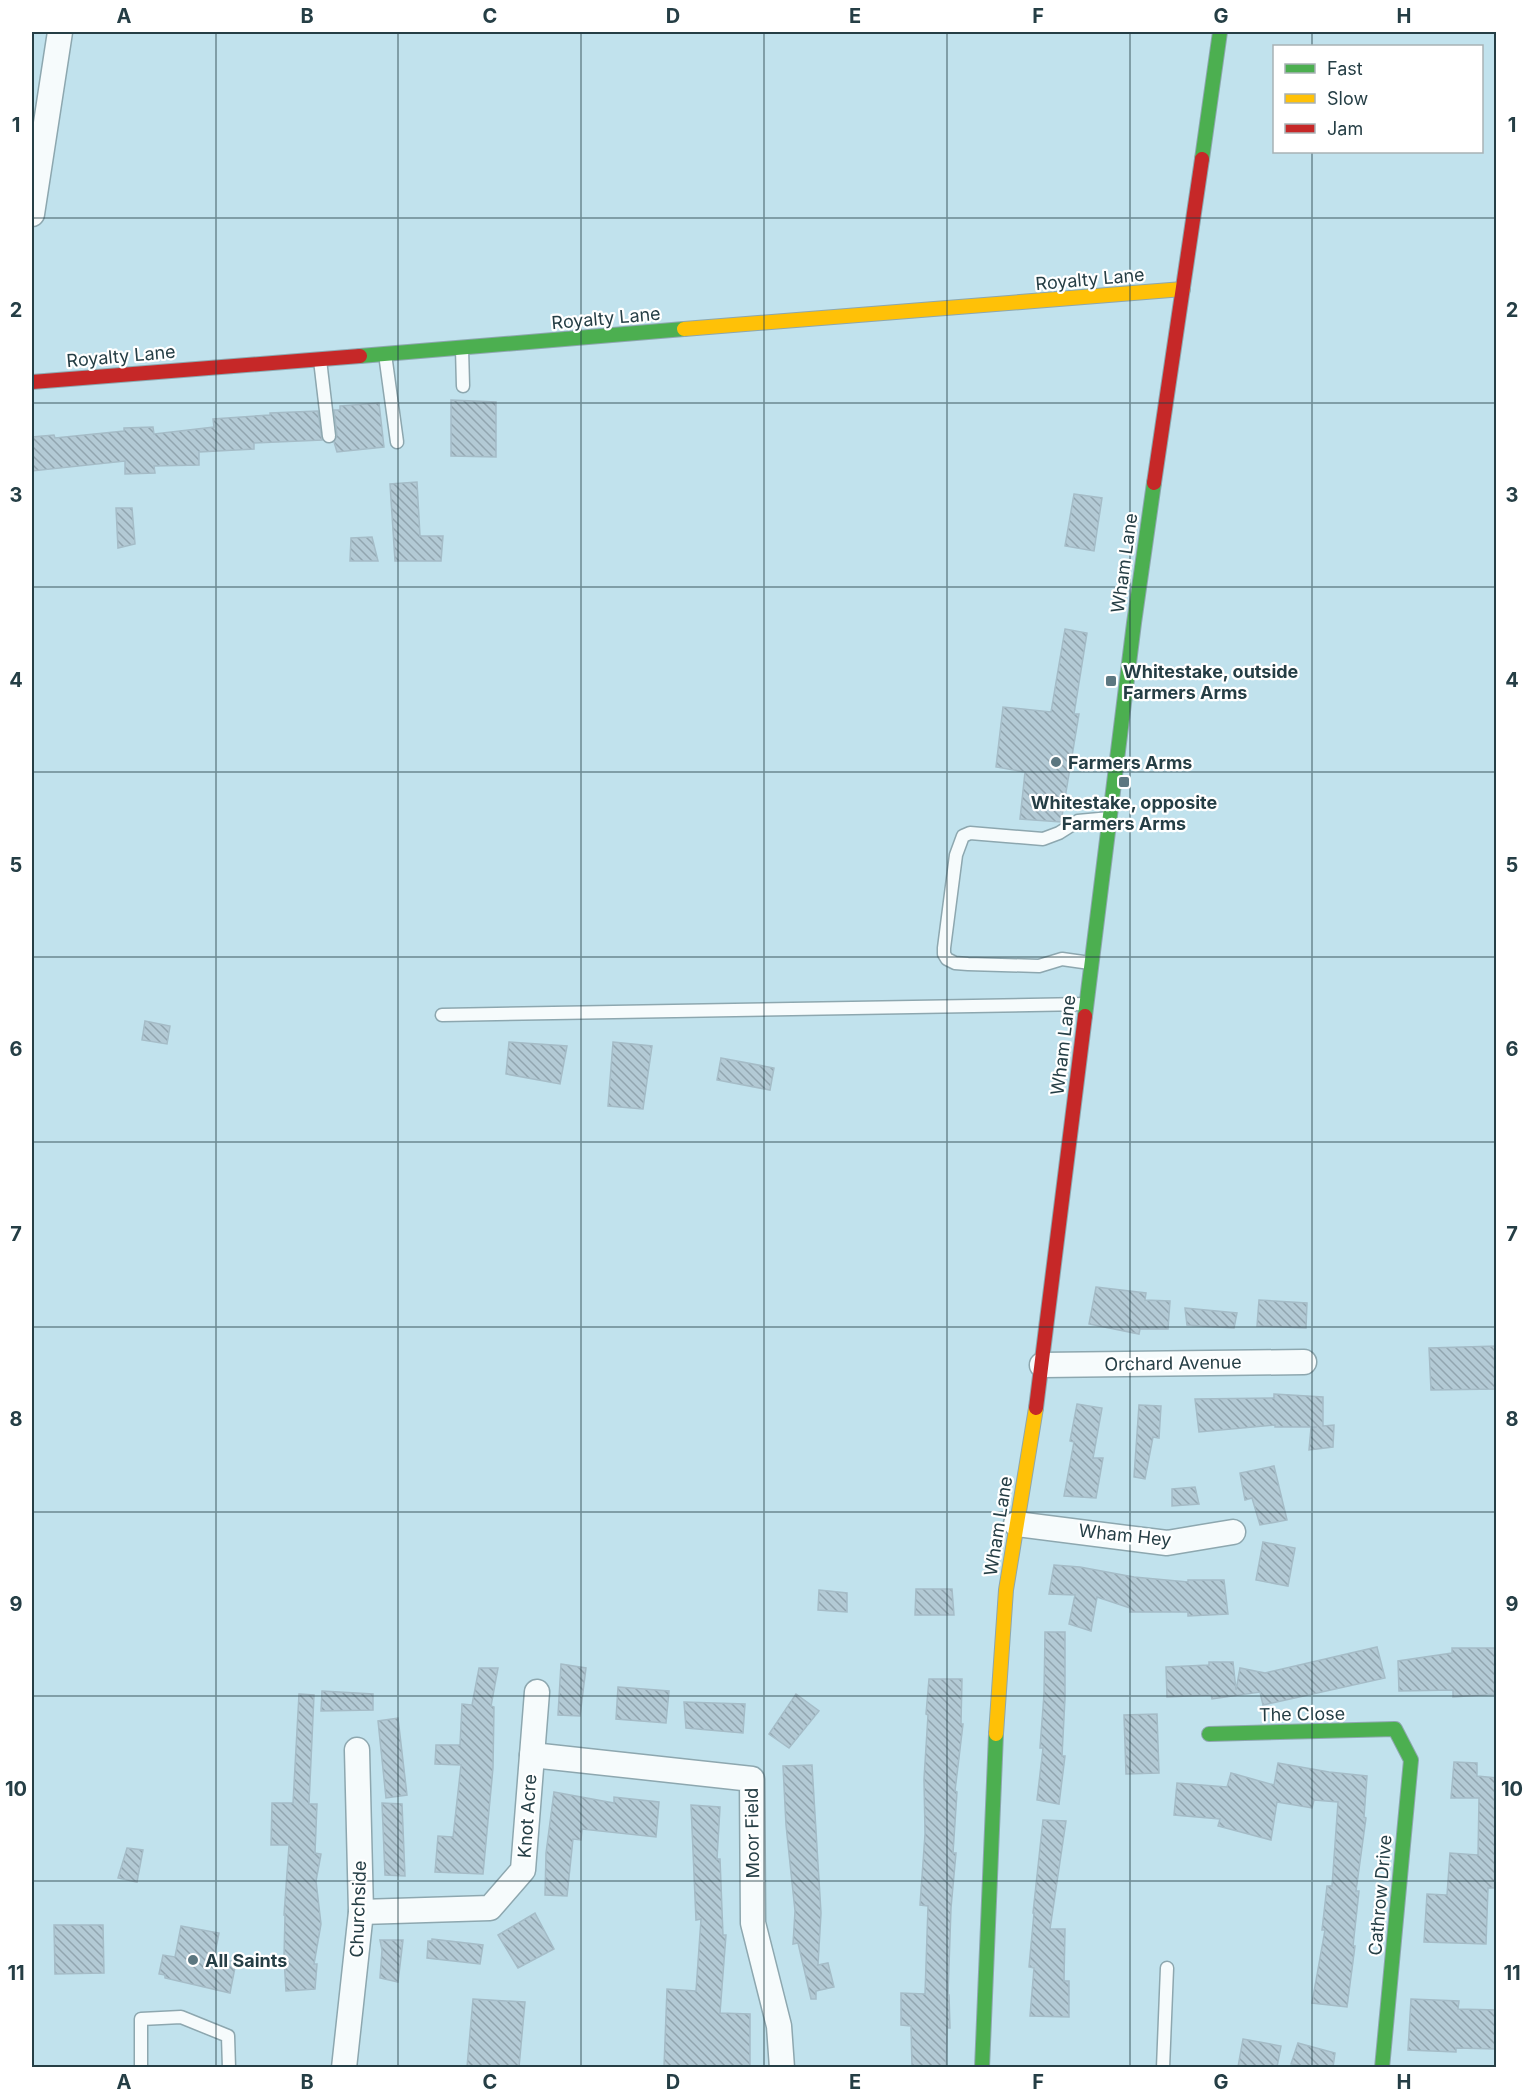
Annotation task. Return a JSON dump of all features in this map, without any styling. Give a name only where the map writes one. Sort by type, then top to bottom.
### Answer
[{"type":"street","points":[[32,214],[60,32]]},
{"type":"street","name":"Wham Lane","points":[[982,2067],[995,1748],[1006,1590],[1042,1365],[1134,622],[1220,32]]},
{"type":"street","name":"Royalty Lane","points":[[32,382],[1183,289]]},
{"type":"street","name":"Orchard Avenue","points":[[1042,1365],[1304,1362]]},
{"type":"street","name":"Wham Hey","points":[[1016,1524],[1167,1543],[1233,1532]]},
{"type":"street","name":"Knot Acre","points":[[361,1912],[490,1908],[523,1870],[537,1692]]},
{"type":"street","name":"The Close","points":[[1209,1734],[1395,1730]]},
{"type":"street","name":"Cathrow Drive","points":[[1382,2067],[1411,1760],[1395,1730]]},
{"type":"street","name":"Churchside","points":[[344,2067],[361,1912],[357,1750]]},
{"type":"street","name":"Moor Field","points":[[532,1755],[752,1779],[753,1923],[779,2026],[782,2067]]},
{"type":"lane","points":[[462,347],[463,386]]},
{"type":"lane","points":[[385,353],[397,442]]},
{"type":"lane","points":[[320,358],[329,436]]},
{"type":"lane","points":[[1091,964],[1062,959],[1039,966],[968,964],[955,963],[947,959],[944,948],[954,867],[959,842],[970,833],[1043,838],[1059,833],[1078,821],[1111,818]]},
{"type":"lane","points":[[442,1015],[1086,1004]]},
{"type":"lane","points":[[1163,2067],[1167,1968]]},
{"type":"lane","points":[[141,2067],[141,2019],[181,2017],[228,2036],[229,2067]]},
{"type":"building","points":[[451,400],[496,402],[496,457],[451,456]]},
{"type":"building","points":[[379,403],[384,447],[337,452],[334,442],[337,435],[334,410],[340,410],[340,406]]},
{"type":"building","points":[[318,411],[322,440],[254,443],[254,449],[199,452],[199,465],[154,466],[155,473],[125,474],[125,461],[32,471],[32,437],[54,435],[55,438],[124,431],[124,428],[153,427],[154,434],[214,427],[213,419]]},
{"type":"building","points":[[417,482],[420,536],[443,536],[441,561],[395,561],[390,484]]},
{"type":"building","points":[[1074,494],[1102,498],[1094,551],[1065,546]]},
{"type":"building","points":[[116,508],[132,508],[135,544],[118,548]]},
{"type":"building","points":[[372,537],[378,561],[350,561],[351,538]]},
{"type":"building","points":[[1065,629],[1087,633],[1074,714],[1079,714],[1061,822],[1020,819],[1025,772],[996,767],[1003,707],[1051,712]]},
{"type":"building","points":[[145,1021],[170,1026],[167,1044],[142,1040]]},
{"type":"building","points":[[509,1042],[567,1046],[560,1084],[506,1074]]},
{"type":"building","points":[[613,1042],[652,1046],[643,1109],[608,1106]]},
{"type":"building","points":[[721,1058],[774,1068],[770,1090],[717,1080]]},
{"type":"building","points":[[1096,1287],[1146,1293],[1145,1300],[1170,1301],[1168,1329],[1140,1329],[1139,1334],[1089,1324]]},
{"type":"building","points":[[1259,1300],[1307,1303],[1306,1328],[1257,1326]]},
{"type":"building","points":[[1185,1308],[1237,1313],[1234,1328],[1187,1325]]},
{"type":"building","points":[[1497,1346],[1497,1389],[1431,1390],[1429,1348]]},
{"type":"building","points":[[1274,1394],[1323,1397],[1323,1426],[1334,1425],[1333,1447],[1309,1450],[1311,1428],[1317,1427],[1275,1427],[1275,1425],[1199,1432],[1195,1399],[1274,1398]]},
{"type":"building","points":[[1077,1404],[1102,1408],[1093,1458],[1103,1458],[1096,1498],[1064,1496],[1074,1442],[1070,1441]]},
{"type":"building","points":[[1139,1405],[1161,1406],[1159,1438],[1153,1437],[1145,1479],[1134,1477]]},
{"type":"building","points":[[1274,1466],[1287,1520],[1260,1525],[1252,1498],[1245,1500],[1240,1473]]},
{"type":"building","points":[[1195,1487],[1199,1504],[1172,1506],[1172,1489]]},
{"type":"building","points":[[1263,1542],[1295,1548],[1288,1586],[1256,1580]]},
{"type":"building","points":[[1054,1565],[1080,1567],[1134,1577],[1188,1582],[1188,1580],[1224,1580],[1228,1614],[1188,1616],[1188,1612],[1130,1612],[1130,1608],[1097,1597],[1091,1631],[1069,1624],[1075,1595],[1049,1594]]},
{"type":"building","points":[[916,1589],[952,1589],[954,1615],[915,1615]]},
{"type":"building","points":[[819,1590],[847,1593],[847,1612],[818,1610]]},
{"type":"building","points":[[1045,1632],[1065,1632],[1062,1756],[1065,1756],[1059,1804],[1037,1800],[1043,1748],[1040,1748]]},
{"type":"building","points":[[1377,1647],[1385,1678],[1263,1705],[1260,1692],[1212,1699],[1211,1695],[1167,1697],[1166,1667],[1233,1662],[1236,1690],[1240,1668],[1265,1673]]},
{"type":"building","points":[[1452,1648],[1497,1648],[1497,1694],[1453,1697],[1453,1690],[1399,1691],[1398,1661],[1452,1653]]},
{"type":"building","points":[[561,1664],[586,1668],[580,1716],[558,1715]]},
{"type":"building","points":[[479,1668],[498,1668],[491,1706],[494,1707],[493,1768],[483,1874],[435,1872],[438,1836],[453,1837],[461,1765],[435,1764],[436,1745],[460,1745],[462,1704],[472,1705]]},
{"type":"building","points":[[929,1679],[962,1679],[961,1724],[963,1724],[955,1791],[957,1792],[953,1853],[956,1853],[951,1908],[948,1995],[950,2028],[947,2028],[946,2067],[912,2067],[911,2026],[901,2025],[901,1993],[925,1994],[928,1906],[920,1905],[925,1834],[924,1779]]},
{"type":"building","points":[[618,1687],[669,1691],[666,1723],[616,1719]]},
{"type":"building","points":[[322,1691],[373,1694],[373,1710],[321,1711]]},
{"type":"building","points":[[299,1694],[314,1695],[309,1804],[317,1804],[315,1853],[321,1854],[316,1881],[321,1924],[314,1964],[317,1964],[315,1989],[286,1991],[284,1915],[289,1845],[271,1845],[272,1803],[293,1803]]},
{"type":"building","points":[[796,1694],[819,1711],[789,1748],[769,1734]]},
{"type":"building","points":[[684,1702],[745,1704],[743,1733],[686,1728]]},
{"type":"building","points":[[1157,1714],[1159,1773],[1126,1774],[1124,1715]]},
{"type":"building","points":[[398,1718],[407,1795],[386,1798],[378,1721]]},
{"type":"building","points":[[1454,1762],[1477,1763],[1477,1776],[1497,1778],[1497,1888],[1488,1888],[1486,1944],[1424,1942],[1427,1894],[1447,1895],[1450,1853],[1478,1855],[1479,1798],[1451,1798]]},
{"type":"building","points":[[1278,1763],[1367,1776],[1364,1817],[1366,1818],[1356,1891],[1359,1891],[1353,1946],[1355,1946],[1347,2007],[1312,2003],[1325,1930],[1322,1930],[1327,1886],[1332,1886],[1338,1802],[1314,1800],[1312,1808],[1277,1802],[1271,1840],[1218,1826],[1220,1819],[1174,1815],[1177,1783],[1227,1787],[1231,1773],[1274,1785]]},
{"type":"building","points":[[812,1765],[821,1913],[818,1965],[828,1963],[834,1987],[816,1991],[816,1999],[811,1999],[798,1943],[793,1944],[795,1911],[786,1825],[783,1766]]},
{"type":"building","points":[[554,1792],[614,1803],[614,1797],[659,1802],[656,1837],[582,1829],[581,1840],[573,1839],[567,1896],[545,1895],[546,1853]]},
{"type":"building","points":[[382,1803],[402,1804],[405,1876],[385,1875]]},
{"type":"building","points":[[691,1805],[720,1807],[717,1859],[720,1859],[723,1935],[726,1935],[720,2013],[750,2014],[750,2067],[664,2067],[667,1989],[696,1991],[701,1919],[696,1920]]},
{"type":"building","points":[[1043,1820],[1066,1821],[1050,1929],[1065,1929],[1064,1981],[1069,1981],[1069,2017],[1030,2016],[1034,1968],[1029,1967]]},
{"type":"building","points":[[127,1848],[143,1850],[137,1882],[118,1878]]},
{"type":"building","points":[[535,1913],[554,1949],[518,1968],[498,1935]]},
{"type":"building","points":[[54,1925],[103,1925],[104,1973],[55,1974]]},
{"type":"building","name":"All Saints","points":[[181,1926],[219,1933],[214,1958],[236,1962],[230,1993],[165,1978],[165,1975],[159,1974],[163,1955],[175,1957]]},
{"type":"building","points":[[432,1939],[483,1945],[480,1964],[427,1958],[428,1941]]},
{"type":"building","points":[[380,1940],[403,1940],[398,1982],[380,1978],[382,1950]]},
{"type":"building","points":[[473,1999],[525,2002],[519,2067],[467,2067]]},
{"type":"building","points":[[1411,1999],[1459,2001],[1458,2009],[1497,2010],[1497,2049],[1456,2048],[1456,2052],[1408,2050]]},
{"type":"building","points":[[1243,2039],[1281,2046],[1277,2067],[1238,2067]]},
{"type":"building","points":[[1298,2043],[1335,2053],[1333,2067],[1291,2064]]},
{"type":"traffic: fast","points":[[1202,159],[1220,32]]},
{"type":"traffic: fast","points":[[360,356],[684,329]]},
{"type":"traffic: fast","points":[[1085,1016],[1134,623],[1154,483]]},
{"type":"traffic: fast","points":[[1209,1734],[1395,1729],[1411,1760],[1382,2068]]},
{"type":"traffic: fast","points":[[982,2068],[996,1734]]},
{"type":"traffic: slow","points":[[684,329],[1183,289]]},
{"type":"traffic: slow","points":[[996,1734],[1006,1590],[1036,1408]]},
{"type":"traffic: jam","points":[[1154,483],[1202,159]]},
{"type":"traffic: jam","points":[[32,382],[360,356]]},
{"type":"traffic: jam","points":[[1036,1408],[1085,1016]]},
{"type":"place","name":"Whitestake, outside Farmers Arms","points":[[1111,681]]},
{"type":"place","name":"Farmers Arms","points":[[1056,762]]},
{"type":"place","name":"Whitestake, opposite Farmers Arms","points":[[1124,782]]},
{"type":"place","name":"All Saints","points":[[193,1960]]}]
